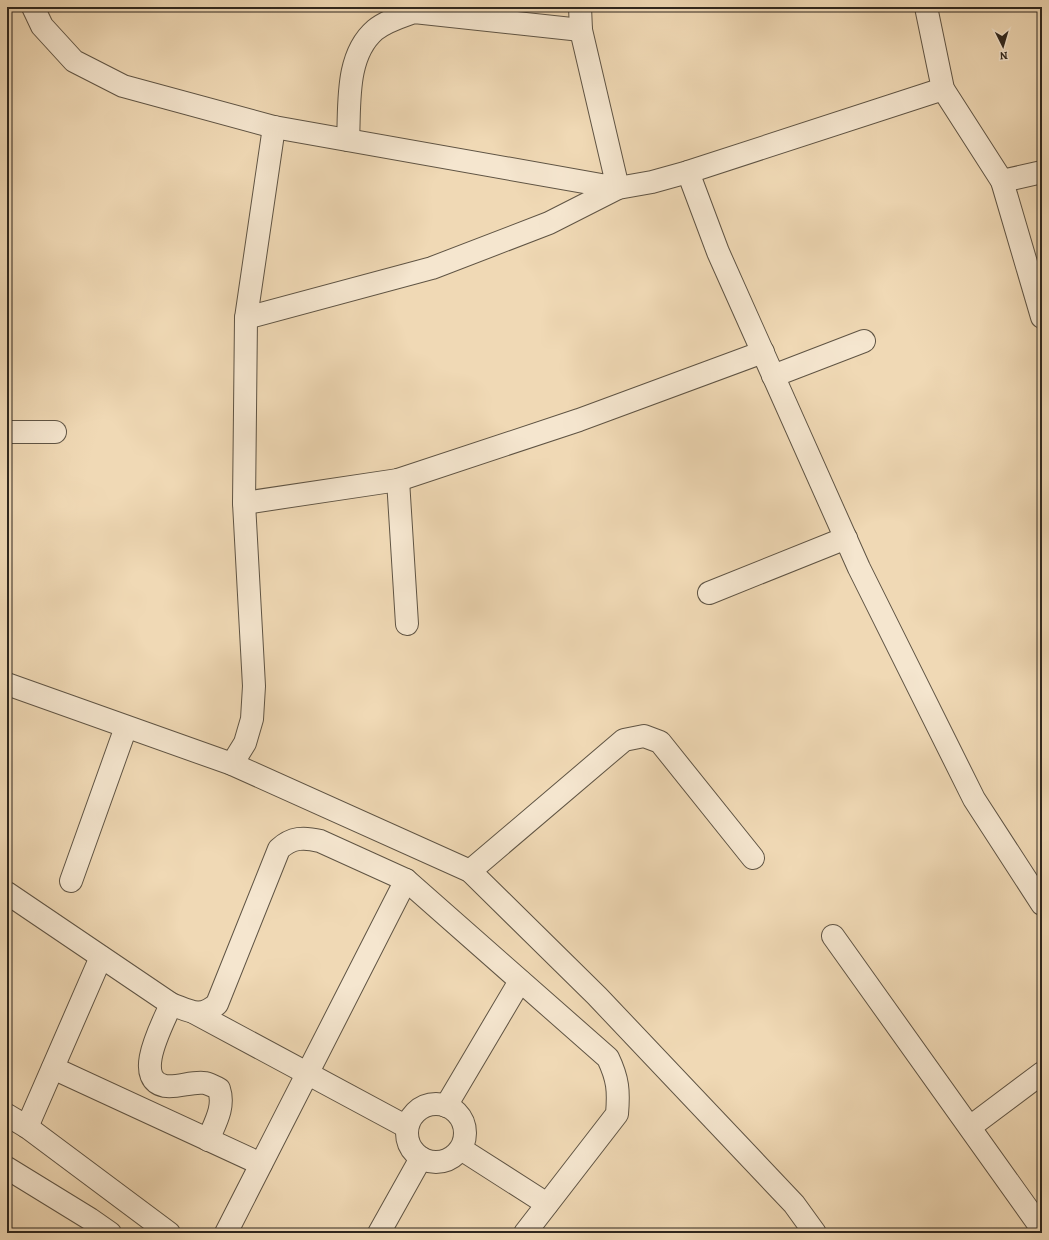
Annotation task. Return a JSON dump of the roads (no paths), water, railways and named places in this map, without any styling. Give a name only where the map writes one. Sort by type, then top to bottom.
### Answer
[{"type":"street","points":[[33,7],[42,26],[74,61],[123,86],[274,127],[618,188]]},
{"type":"street","points":[[580,7],[581,30],[618,188]]},
{"type":"street","points":[[926,7],[942,89],[1002,181],[1042,317]]},
{"type":"street","points":[[348,140],[353,70],[360,49],[375,30],[393,19],[414,12],[581,30]]},
{"type":"street","points":[[246,318],[432,268],[549,223],[618,188],[652,182],[688,172],[942,89]]},
{"type":"street","points":[[232,764],[244,743],[252,719],[254,686],[244,503],[246,318],[274,127]]},
{"type":"street","points":[[688,172],[718,252],[846,538],[974,799],[1042,904]]},
{"type":"street","points":[[1002,181],[1042,172]]},
{"type":"street","points":[[773,376],[864,341]]},
{"type":"street","points":[[244,503],[398,480],[579,420],[763,352]]},
{"type":"street","points":[[7,432],[55,432]]},
{"type":"street","points":[[398,480],[407,624]]},
{"type":"street","points":[[709,594],[846,538]]},
{"type":"street","points":[[7,684],[232,764],[470,871],[597,996],[794,1204],[815,1233]]},
{"type":"street","points":[[71,881],[126,727]]},
{"type":"street","points":[[470,871],[624,740],[644,736],[660,742],[753,858]]},
{"type":"street","points":[[195,1013],[209,1011],[217,1004],[279,849],[287,842],[298,838],[309,838],[320,841],[406,880],[608,1058],[617,1077],[617,1114],[525,1233]]},
{"type":"street","points":[[226,1233],[406,880]]},
{"type":"street","points":[[7,894],[171,1004],[195,1013],[407,1127]]},
{"type":"street","points":[[833,936],[1042,1230]]},
{"type":"street","points":[[27,1127],[101,957]]},
{"type":"street","points":[[446,1106],[520,981]]},
{"type":"street","points":[[171,1004],[150,1056],[150,1071],[154,1080],[165,1086],[206,1083],[219,1089],[222,1098],[221,1108],[208,1140]]},
{"type":"street","points":[[53,1068],[262,1164]]},
{"type":"street","points":[[970,1127],[1042,1073]]},
{"type":"street","points":[[434,1104],[446,1106],[455,1111],[462,1119],[465,1129],[465,1140],[461,1149],[453,1157],[443,1162],[431,1162],[421,1158],[412,1150],[407,1139],[407,1127],[413,1116],[422,1108],[434,1104]]},
{"type":"street","points":[[7,1115],[27,1127],[169,1233]]},
{"type":"street","points":[[461,1149],[547,1204]]},
{"type":"street","points":[[379,1233],[421,1158]]},
{"type":"street","points":[[7,1168],[110,1233]]}]
